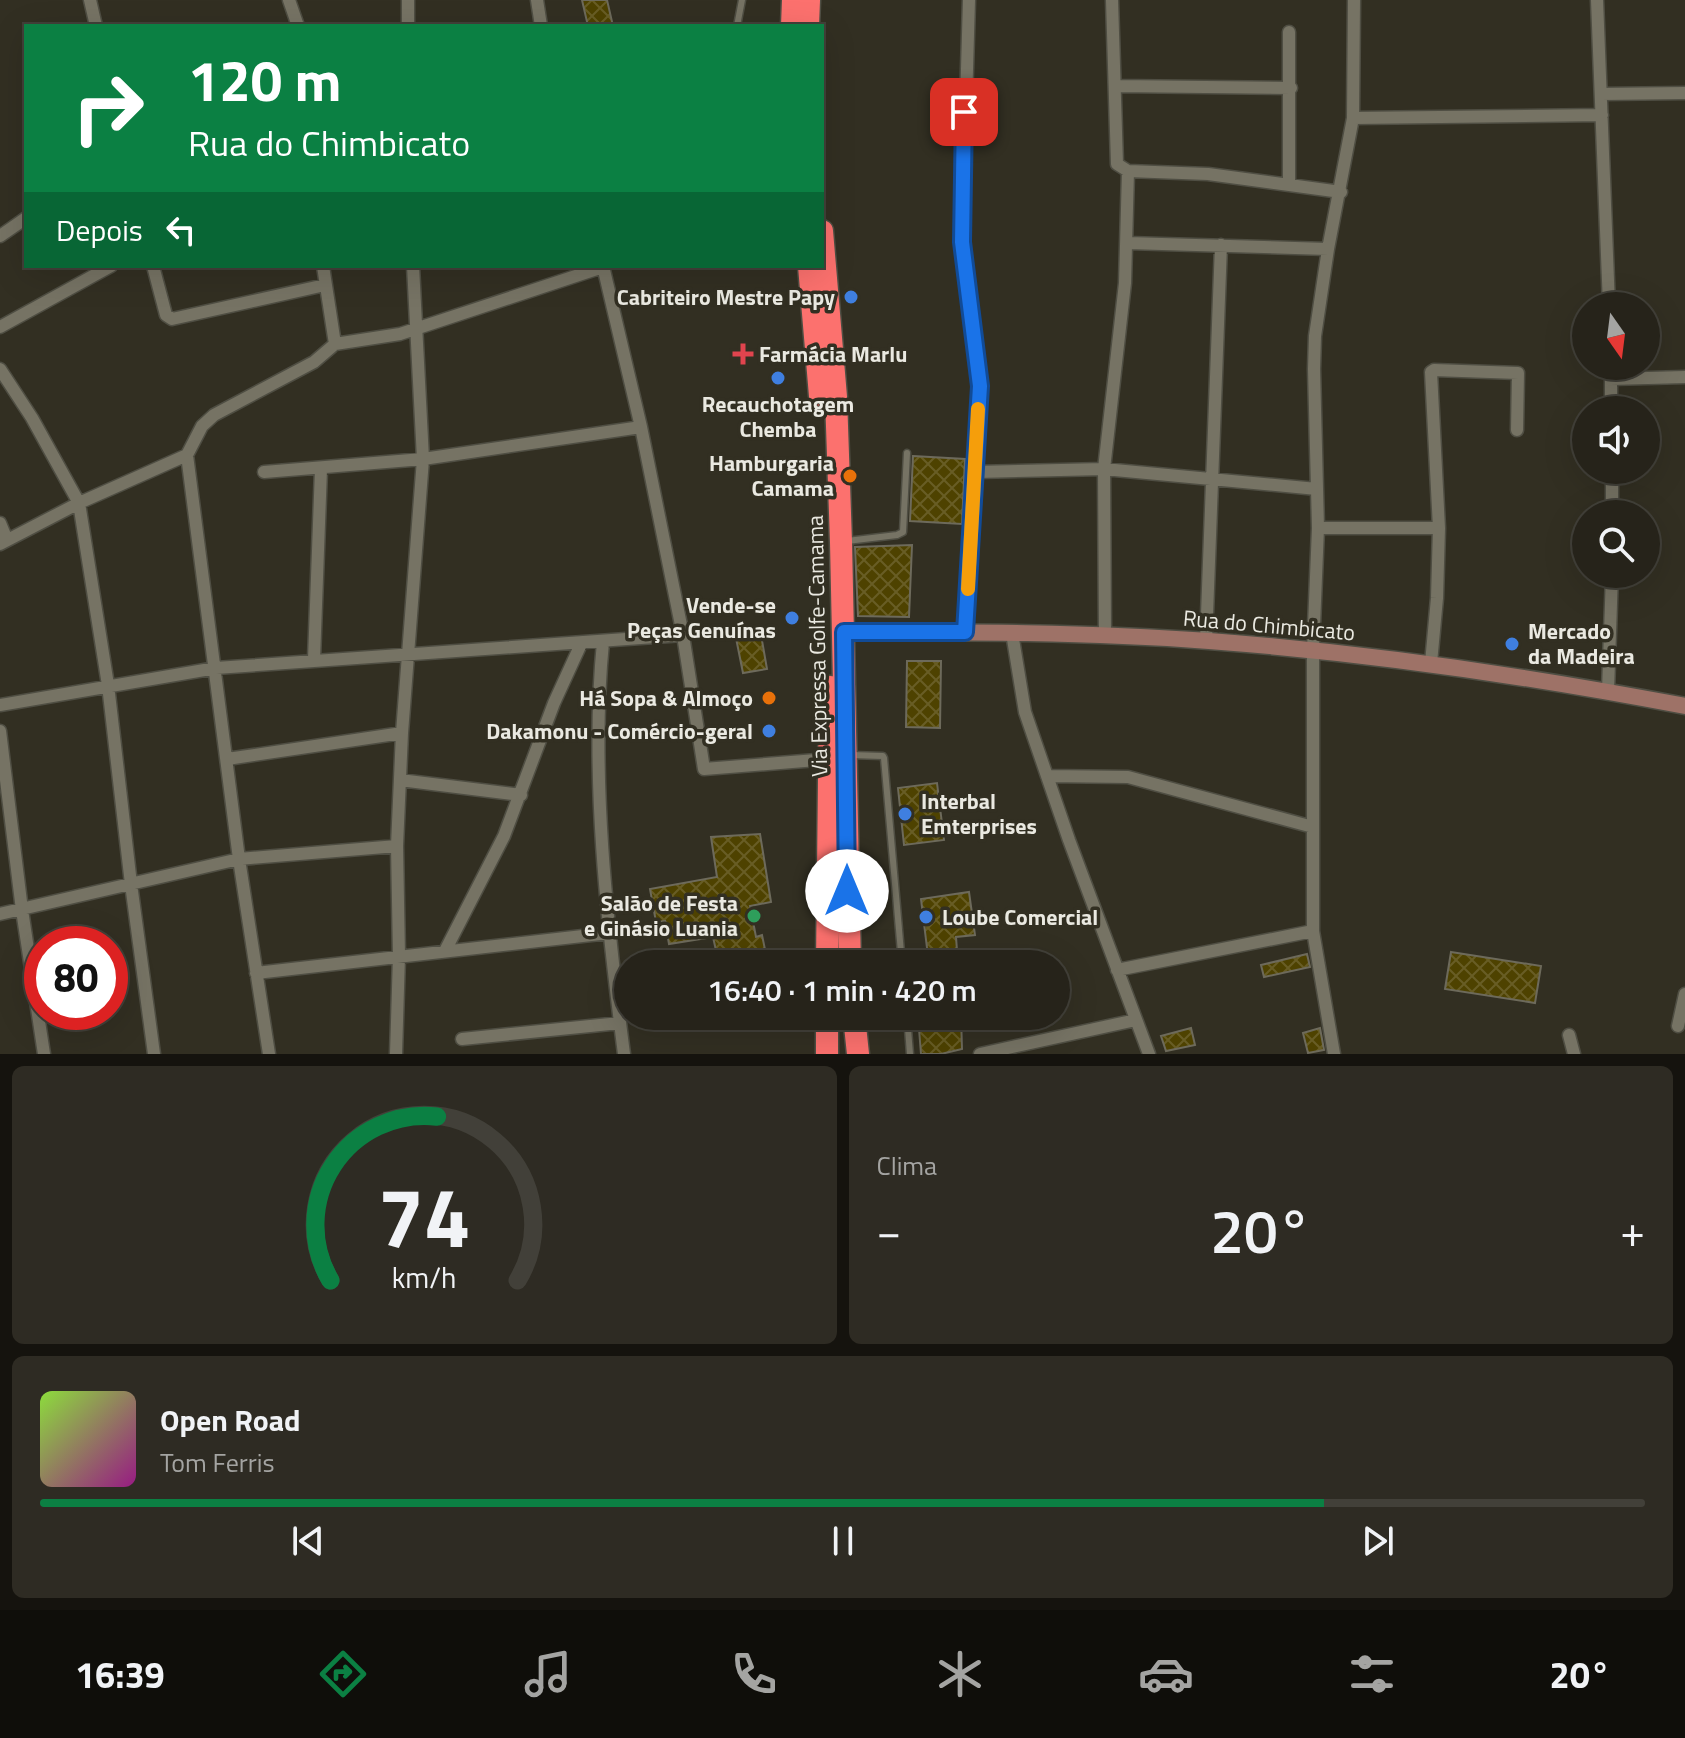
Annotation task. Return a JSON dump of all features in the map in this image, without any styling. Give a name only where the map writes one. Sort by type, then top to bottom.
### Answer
[{"type":"highway","points":[[792,24],[793,0]]},
{"type":"highway","points":[[808,24],[809,0]]},
{"type":"highway","name":"Via Expressa Golfe-Camama","points":[[824,255],[836,397],[844,632],[828,950]]},
{"type":"highway","name":"Via Expressa Golfe-Camama","points":[[809,268],[823,428],[849,950]]},
{"type":"highway","points":[[827,1030],[827,1054]]},
{"type":"highway","points":[[855,1030],[858,1054]]},
{"type":"street","points":[[90,0],[96,24]]},
{"type":"street","points":[[289,0],[297,24]]},
{"type":"street","points":[[408,0],[408,24]]},
{"type":"street","points":[[537,0],[541,24]]},
{"type":"street","points":[[965,632],[980,386],[962,242],[969,0]]},
{"type":"street","points":[[1112,0],[1117,164],[1128,171],[1208,174],[1341,192]]},
{"type":"street","points":[[1334,1054],[1313,931],[1313,650],[1318,528],[1315,336],[1353,118],[1354,0]]},
{"type":"street","points":[[1597,0],[1608,292]]},
{"type":"street","points":[[1289,32],[1289,184]]},
{"type":"street","points":[[1116,86],[1291,88]]},
{"type":"street","points":[[1601,94],[1685,93]]},
{"type":"street","points":[[1353,118],[1602,115]]},
{"type":"street","points":[[1105,636],[1104,469],[1128,243],[1128,171]]},
{"type":"street","points":[[1,233],[24,219]]},
{"type":"street","points":[[1128,243],[1328,249]]},
{"type":"street","points":[[1206,641],[1221,245]]},
{"type":"street","points":[[0,327],[107,268]]},
{"type":"street","points":[[154,268],[166,315],[172,319],[325,285]]},
{"type":"street","points":[[323,268],[335,344]]},
{"type":"street","points":[[396,1054],[399,956],[397,846],[402,733],[423,459],[413,268]]},
{"type":"street","points":[[269,1054],[239,859],[187,455],[202,426],[214,415],[314,362],[335,344],[400,334],[597,268]]},
{"type":"street","points":[[603,268],[641,427],[683,635],[704,769],[838,757]]},
{"type":"street","points":[[0,369],[32,418],[79,503],[108,685],[154,1054]]},
{"type":"street","points":[[1431,663],[1439,528],[1432,370],[1476,369],[1518,373],[1517,430]]},
{"type":"street","points":[[1660,375],[1685,377]]},
{"type":"street","points":[[264,472],[423,459],[641,427]]},
{"type":"street","points":[[0,523],[4,542],[79,503],[187,455]]},
{"type":"street","points":[[314,659],[321,469]]},
{"type":"street","points":[[976,472],[1104,469],[1317,489]]},
{"type":"street","points":[[1318,528],[1439,528]]},
{"type":"street","points":[[1608,691],[1612,588]]},
{"type":"street","name":"Rua do Chimbicato","points":[[844,632],[1105,636],[1313,650],[1431,663],[1685,706]]},
{"type":"street","points":[[1012,633],[1025,712],[1149,1054]]},
{"type":"street","points":[[0,705],[216,668],[683,635]]},
{"type":"street","points":[[603,642],[598,699],[601,795],[614,974]]},
{"type":"street","points":[[445,951],[474,897],[521,795],[554,703],[581,644]]},
{"type":"street","points":[[0,731],[44,1054]]},
{"type":"street","points":[[227,759],[402,733]]},
{"type":"street","points":[[1047,776],[1128,777],[1313,827]]},
{"type":"street","points":[[400,780],[521,795]]},
{"type":"street","points":[[0,914],[239,859],[397,846]]},
{"type":"street","points":[[1117,970],[1313,931]]},
{"type":"street","points":[[256,973],[609,933]]},
{"type":"street","points":[[1678,1026],[1685,994]]},
{"type":"street","points":[[980,1054],[1136,1020]]},
{"type":"street","points":[[462,1039],[614,1024]]},
{"type":"street","points":[[621,1030],[624,1054]]},
{"type":"street","points":[[1569,1035],[1574,1054]]},
{"type":"lane","points":[[737,24],[742,0]]},
{"type":"lane","points":[[841,542],[903,532],[907,453]]},
{"type":"lane","points":[[838,757],[884,758],[901,950]]},
{"type":"lane","points":[[908,1030],[910,1054]]},
{"type":"building","points":[[582,0],[607,0],[613,24],[588,24]]},
{"type":"building","points":[[913,456],[965,459],[962,524],[910,521]]},
{"type":"building","points":[[912,545],[909,617],[858,616],[855,547]]},
{"type":"building","points":[[760,629],[767,669],[743,673],[735,633]]},
{"type":"building","points":[[907,661],[941,661],[940,728],[906,727]]},
{"type":"building","points":[[937,783],[944,840],[904,845],[898,788]]},
{"type":"building","points":[[760,834],[771,902],[750,906],[756,937],[762,935],[765,950],[716,950],[713,937],[669,944],[665,921],[656,922],[650,889],[717,877],[711,837]]},
{"type":"building","points":[[969,892],[975,935],[956,937],[957,950],[927,950],[921,899]]},
{"type":"building","points":[[1451,952],[1541,966],[1535,1003],[1445,989]]},
{"type":"building","points":[[1307,954],[1310,967],[1264,977],[1261,965]]},
{"type":"building","points":[[1191,1028],[1195,1045],[1166,1051],[1161,1036]]},
{"type":"building","points":[[1320,1028],[1324,1050],[1308,1053],[1303,1033]]},
{"type":"building","points":[[919,1030],[961,1030],[962,1049],[941,1054],[921,1054]]},
{"type":"slow traffic","points":[[968,589],[978,409]]},
{"type":"place","name":"Cabriteiro Mestre Papy","points":[[851,297]]},
{"type":"place","name":"Farmácia Marlu","points":[[743,354]]},
{"type":"place","name":"Recauchotagem Chemba","points":[[778,378]]},
{"type":"place","name":"Hamburgaria Camama","points":[[850,476]]},
{"type":"place","name":"Vende-se Peças Genuínas","points":[[792,618]]},
{"type":"place","name":"Mercado da Madeira","points":[[1512,644]]},
{"type":"place","name":"Há Sopa & Almoço","points":[[769,698]]},
{"type":"place","name":"Dakamonu - Comércio-geral","points":[[769,731]]},
{"type":"place","name":"Interbal Emterprises","points":[[905,814]]},
{"type":"place","name":"Salão de Festa e Ginásio Luania","points":[[754,916]]},
{"type":"place","name":"Loube Comercial","points":[[926,917]]},
{"type":"route","points":[[847,891],[844,632],[965,632],[980,386],[962,242],[964,112]]}]
